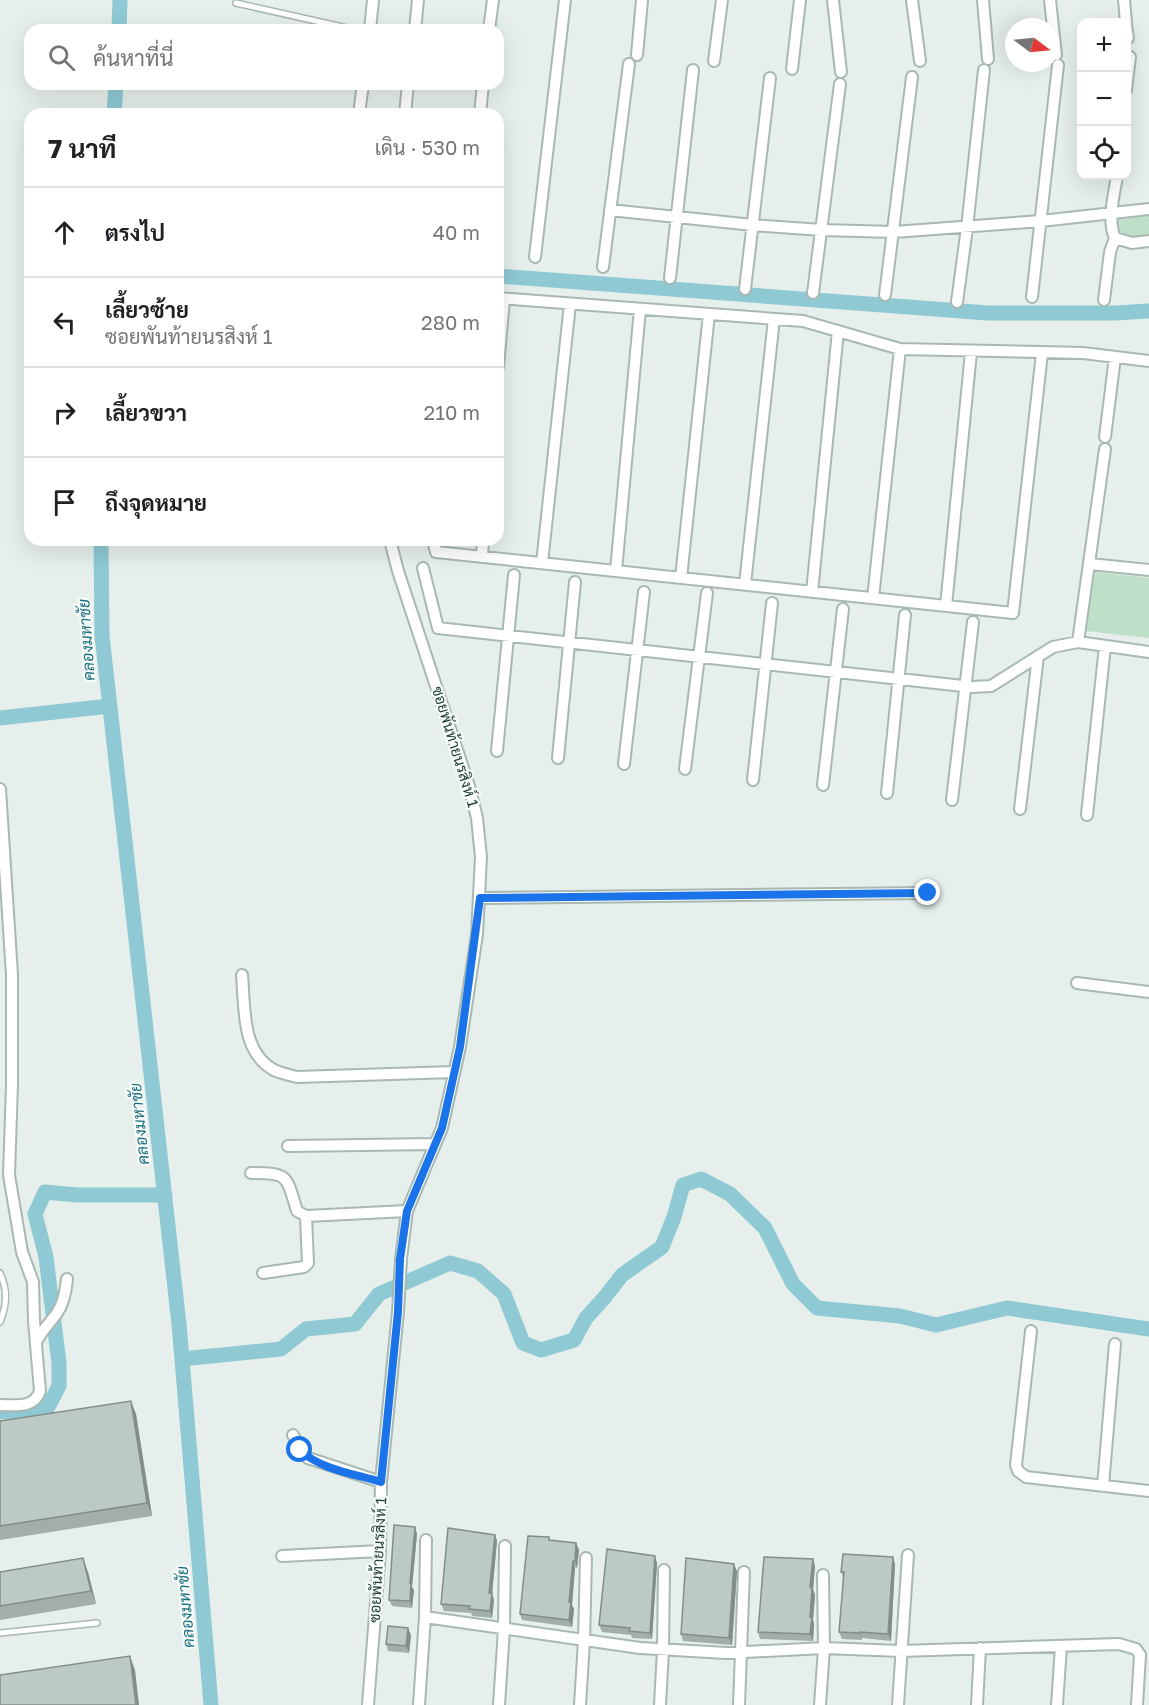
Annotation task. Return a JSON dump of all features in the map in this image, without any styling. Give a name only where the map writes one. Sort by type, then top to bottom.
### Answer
[{"type":"street","points":[[371,24],[373,0]]},
{"type":"street","points":[[416,24],[418,0]]},
{"type":"street","points":[[490,24],[493,0]]},
{"type":"street","points":[[535,257],[565,0]]},
{"type":"street","points":[[603,267],[642,0]]},
{"type":"street","points":[[714,61],[722,0]]},
{"type":"street","points":[[792,69],[800,0]]},
{"type":"street","points":[[833,0],[842,72]]},
{"type":"street","points":[[912,0],[920,61]]},
{"type":"street","points":[[982,0],[988,59]]},
{"type":"street","points":[[1032,297],[1057,60],[1050,0]]},
{"type":"street","points":[[1124,0],[1126,18]]},
{"type":"street","points":[[670,278],[693,70]]},
{"type":"street","points":[[957,302],[984,70]]},
{"type":"street","points":[[885,295],[912,77]]},
{"type":"street","points":[[745,289],[770,78]]},
{"type":"street","points":[[813,293],[840,84]]},
{"type":"street","points":[[360,108],[362,90]]},
{"type":"street","points":[[406,108],[407,90]]},
{"type":"street","points":[[481,108],[482,90]]},
{"type":"street","points":[[1104,300],[1110,252],[1115,238],[1112,231],[1112,214],[1116,180]]},
{"type":"street","points":[[610,210],[753,225],[894,232],[967,228],[1112,214],[1149,208]]},
{"type":"street","points":[[1115,238],[1132,243],[1149,241]]},
{"type":"street","points":[[504,298],[803,321],[900,349],[1083,353],[1149,361]]},
{"type":"street","points":[[542,563],[570,303]]},
{"type":"street","points":[[616,571],[640,309]]},
{"type":"street","points":[[681,578],[709,314]]},
{"type":"street","points":[[745,584],[774,319]]},
{"type":"street","points":[[812,592],[838,331]]},
{"type":"street","points":[[873,598],[900,349]]},
{"type":"street","points":[[946,606],[970,352]]},
{"type":"street","points":[[435,546],[436,552],[1013,613],[1042,353]]},
{"type":"street","points":[[1105,437],[1115,357]]},
{"type":"street","points":[[1078,642],[1105,449]]},
{"type":"street","name":"ซอยพันท้ายนรสิงห์ 1","points":[[368,1705],[380,1551],[381,1482],[398,1312],[400,1259],[407,1211],[442,1128],[460,1047],[480,898],[481,857],[477,818],[469,786],[391,546]]},
{"type":"street","points":[[482,557],[483,546]]},
{"type":"street","points":[[1090,564],[1149,570]]},
{"type":"street","points":[[423,568],[438,628],[965,687],[991,686],[1053,647],[1078,642],[1149,652]]},
{"type":"street","points":[[498,751],[514,575]]},
{"type":"street","points":[[558,758],[575,582]]},
{"type":"street","points":[[624,765],[644,592]]},
{"type":"street","points":[[685,769],[707,593]]},
{"type":"street","points":[[753,780],[772,603]]},
{"type":"street","points":[[823,785],[843,609]]},
{"type":"street","points":[[886,793],[905,615]]},
{"type":"street","points":[[952,800],[973,622]]},
{"type":"street","points":[[1087,815],[1105,646]]},
{"type":"street","points":[[1020,809],[1038,656]]},
{"type":"street","points":[[0,789],[12,975],[9,1175],[22,1251],[33,1282],[35,1344],[40,1391],[38,1397],[24,1406],[0,1405]]},
{"type":"street","points":[[480,898],[928,893]]},
{"type":"street","points":[[242,975],[248,1036],[256,1056],[274,1070],[297,1077],[454,1072]]},
{"type":"street","points":[[1077,983],[1149,992]]},
{"type":"street","points":[[288,1146],[435,1144]]},
{"type":"street","points":[[250,1173],[276,1173],[283,1176],[288,1183],[297,1210],[306,1216],[407,1211]]},
{"type":"street","points":[[263,1273],[304,1267],[308,1263],[306,1216]]},
{"type":"street","points":[[35,1344],[57,1313],[68,1279]]},
{"type":"street","points":[[1031,1331],[1016,1465],[1018,1471],[1026,1477],[1149,1491]]},
{"type":"street","points":[[1103,1486],[1115,1344]]},
{"type":"street","points":[[293,1435],[300,1450],[308,1458],[381,1482]]},
{"type":"street","points":[[419,1705],[425,1617],[426,1540]]},
{"type":"street","points":[[499,1705],[504,1629],[505,1546]]},
{"type":"street","points":[[282,1556],[380,1551]]},
{"type":"street","points":[[898,1705],[908,1555]]},
{"type":"street","points":[[580,1705],[586,1558]]},
{"type":"street","points":[[660,1705],[664,1570]]},
{"type":"street","points":[[739,1705],[743,1653],[744,1572]]},
{"type":"street","points":[[820,1705],[824,1648],[823,1575]]},
{"type":"street","points":[[425,1617],[584,1641],[663,1650],[743,1653],[824,1648],[901,1651],[1119,1644],[1136,1649],[1140,1655],[1137,1705]]},
{"type":"street","points":[[1057,1705],[1061,1646]]},
{"type":"street","points":[[977,1705],[980,1648]]},
{"type":"lane","points":[[236,3],[329,24]]},
{"type":"lane","points":[[0,1273],[6,1290],[6,1303],[0,1322]]},
{"type":"lane","points":[[0,1633],[97,1623]]},
{"type":"green space","points":[[1149,213],[1149,234],[1134,237],[1120,233],[1117,218]]},
{"type":"green space","points":[[1095,572],[1149,578],[1149,638],[1086,631]]},
{"type":"building","points":[[131,1401],[147,1503],[0,1526],[0,1421]]},
{"type":"building","points":[[394,1525],[415,1527],[410,1601],[389,1600]]},
{"type":"building","points":[[448,1528],[495,1535],[489,1593],[492,1593],[490,1611],[469,1609],[470,1606],[441,1604]]},
{"type":"building","points":[[528,1536],[549,1537],[549,1540],[576,1543],[569,1620],[520,1614]]},
{"type":"building","points":[[607,1549],[655,1556],[650,1633],[629,1631],[630,1628],[599,1625]]},
{"type":"building","points":[[843,1554],[893,1557],[888,1634],[839,1632],[844,1572],[841,1572]]},
{"type":"building","points":[[764,1557],[813,1559],[810,1587],[812,1588],[810,1617],[812,1618],[810,1634],[758,1632]]},
{"type":"building","points":[[83,1558],[91,1591],[0,1606],[0,1572]]},
{"type":"building","points":[[686,1558],[734,1564],[729,1638],[681,1634]]},
{"type":"building","points":[[388,1626],[408,1628],[406,1646],[386,1644]]},
{"type":"building","points":[[130,1656],[136,1705],[0,1705],[0,1675]]},
{"type":"waterway","name":"คลองมหาชัย","points":[[119,24],[120,0]]},
{"type":"waterway","name":"คลองมหาชัย","points":[[114,108],[116,90]]},
{"type":"waterway","points":[[504,276],[988,313],[1149,311]]},
{"type":"waterway","name":"คลองมหาชัย","points":[[101,546],[102,636],[179,1324],[211,1705]]},
{"type":"waterway","points":[[0,718],[110,706]]},
{"type":"waterway","points":[[182,1359],[281,1349],[306,1329],[355,1324],[379,1294],[450,1263],[478,1271],[504,1294],[523,1343],[541,1350],[574,1340],[586,1318],[622,1275],[662,1247],[683,1185],[701,1179],[730,1194],[765,1228],[793,1284],[817,1308],[900,1316],[936,1325],[1007,1308],[1149,1329]]},
{"type":"waterway","points":[[0,1412],[48,1407],[59,1386],[59,1363],[46,1257],[35,1214],[45,1192],[77,1195],[165,1195]]},
{"type":"route","points":[[300,1450],[308,1458],[322,1464],[381,1482],[398,1312],[400,1259],[407,1211],[442,1128],[460,1047],[477,934],[480,898],[928,893]]}]
